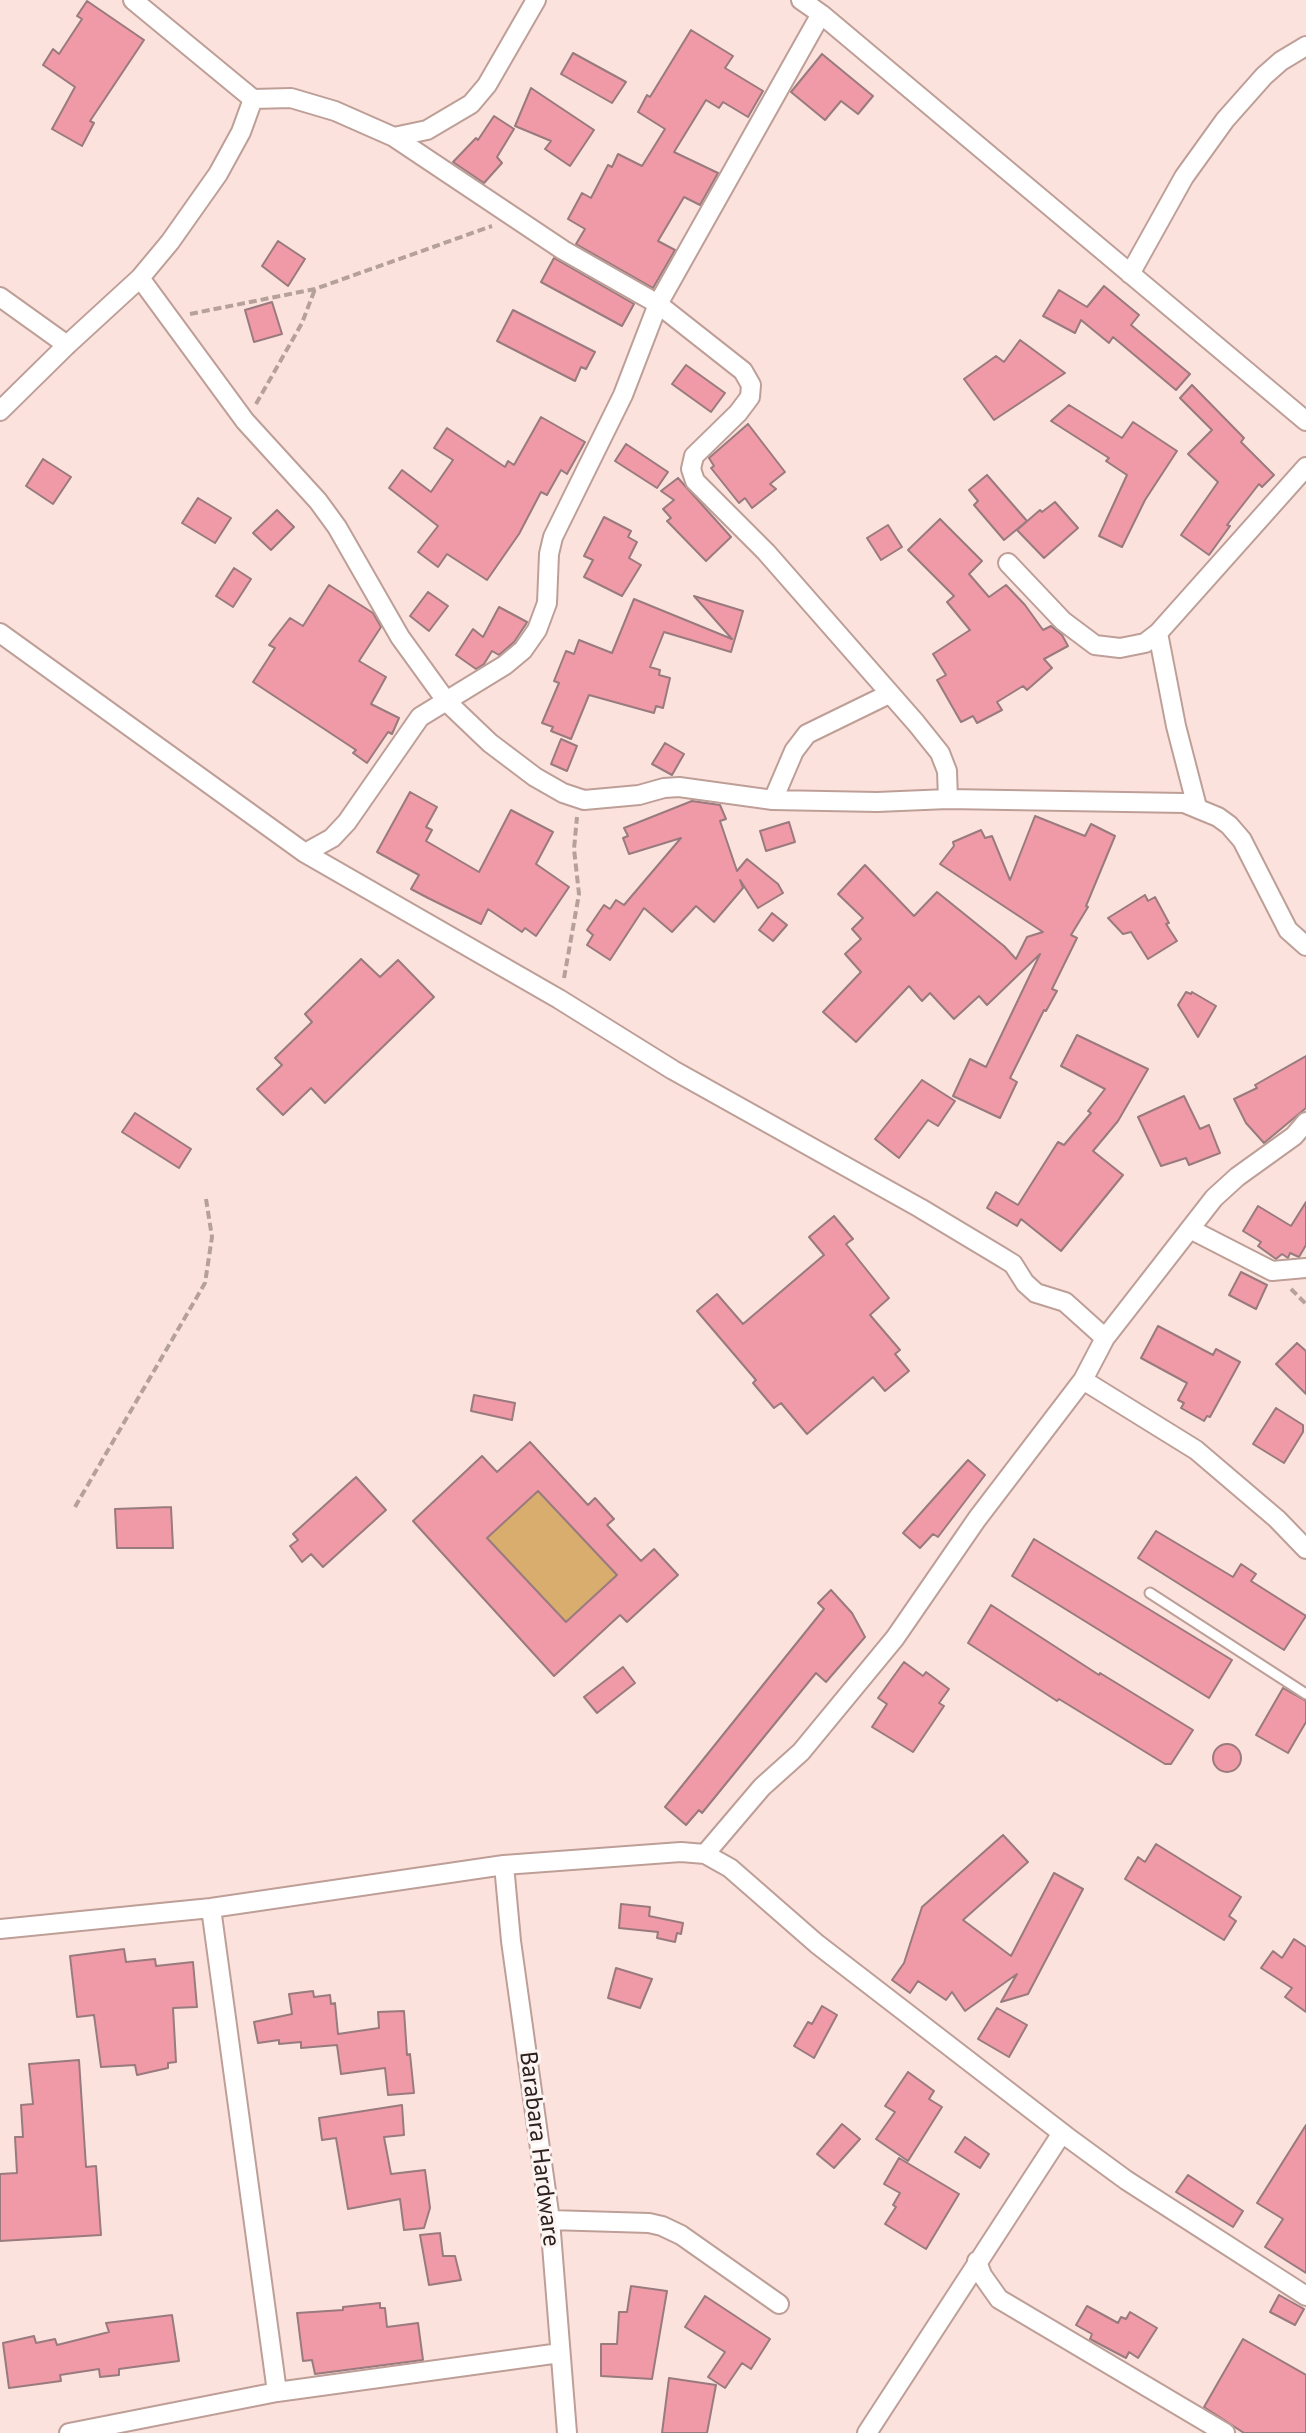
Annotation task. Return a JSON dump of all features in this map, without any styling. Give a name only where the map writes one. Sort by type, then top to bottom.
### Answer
[{"type":"street","points":[[133,0],[253,99],[291,98],[312,102],[394,137],[563,250],[658,304],[743,371],[751,385],[750,397],[694,456],[691,469],[695,481],[766,552],[940,753],[947,771],[948,799]]},
{"type":"street","points":[[394,137],[427,130],[471,104],[487,85],[536,0]]},
{"type":"street","points":[[801,0],[816,7],[1306,421]]},
{"type":"street","points":[[305,853],[332,838],[347,822],[412,725],[430,710],[505,665],[523,650],[537,630],[547,603],[549,554],[553,537],[623,395],[658,304],[816,7]]},
{"type":"street","points":[[1130,274],[1184,177],[1225,120],[1264,76],[1306,46]]},
{"type":"street","points":[[0,411],[140,278],[196,208],[218,174],[241,132],[253,99]]},
{"type":"street","points":[[140,278],[245,421],[318,501],[337,527],[400,637],[447,702],[490,743],[535,777],[563,793],[584,800],[639,795],[679,787],[773,800],[1166,801],[1197,807],[1229,825],[1242,840],[1288,930],[1306,946]]},
{"type":"street","points":[[0,297],[67,345]]},
{"type":"street","points":[[1008,563],[1063,621],[1095,645],[1120,648],[1145,643],[1158,633],[1306,467]]},
{"type":"street","points":[[0,633],[305,853],[559,999],[673,1070],[907,1200],[1013,1264],[1025,1283],[1036,1293],[1065,1302],[1105,1338]]},
{"type":"street","points":[[1158,633],[1176,726],[1197,807]]},
{"type":"street","points":[[773,800],[794,751],[807,734],[889,694]]},
{"type":"street","points":[[705,1854],[762,1787],[801,1752],[895,1638],[977,1519],[1083,1380],[1105,1338],[1190,1229],[1225,1188],[1294,1136],[1306,1122]]},
{"type":"street","points":[[1190,1229],[1272,1271],[1306,1268]]},
{"type":"street","points":[[1083,1380],[1196,1450],[1277,1519],[1306,1549]]},
{"type":"street","points":[[0,1929],[211,1908],[504,1865],[681,1852],[705,1854],[730,1868],[817,1944],[1062,2133],[1126,2180],[1306,2296]]},
{"type":"street","name":"Barabara Hardware","points":[[504,1865],[511,1941],[550,2220],[567,2433]]},
{"type":"street","points":[[211,1908],[277,2392]]},
{"type":"street","points":[[867,2433],[1062,2133]]},
{"type":"street","points":[[550,2220],[662,2226],[681,2235],[779,2304]]},
{"type":"street","points":[[977,2261],[982,2275],[999,2299],[1225,2433]]},
{"type":"street","points":[[69,2433],[277,2392],[560,2353]]},
{"type":"lane","points":[[1150,1593],[1306,1694]]},
{"type":"path","points":[[170,318],[315,289],[513,218]]},
{"type":"path","points":[[245,421],[302,323],[315,289]]},
{"type":"path","points":[[559,999],[579,894],[575,825],[584,800]]},
{"type":"path","points":[[75,1507],[205,1283],[212,1237],[206,1199]]},
{"type":"shaded area","points":[[538,1491],[617,1575],[566,1622],[487,1538]]},
{"type":"building","points":[[87,1],[144,40],[90,121],[94,123],[82,146],[52,129],[75,87],[43,65],[53,49],[59,54],[82,19],[77,16]]},
{"type":"building","points":[[691,30],[733,56],[725,68],[763,91],[748,117],[723,102],[719,108],[706,100],[674,152],[718,173],[700,205],[684,197],[658,241],[675,250],[653,288],[576,244],[585,229],[568,219],[582,193],[591,198],[608,165],[612,167],[618,154],[642,166],[665,129],[638,112]]},
{"type":"building","points":[[573,53],[626,82],[612,103],[561,74]]},
{"type":"building","points":[[822,54],[873,96],[858,114],[841,101],[825,120],[791,92]]},
{"type":"building","points":[[531,88],[594,130],[570,166],[545,149],[551,141],[515,126]]},
{"type":"building","points":[[494,116],[514,129],[497,157],[502,163],[484,183],[453,162],[476,138],[478,140]]},
{"type":"building","points":[[278,241],[305,259],[288,286],[262,266]]},
{"type":"building","points":[[554,258],[634,304],[622,326],[541,282]]},
{"type":"building","points":[[1104,286],[1139,315],[1131,325],[1190,374],[1176,390],[1113,337],[1109,343],[1081,320],[1075,333],[1043,316],[1059,290],[1087,307]]},
{"type":"building","points":[[272,302],[282,334],[254,342],[245,310]]},
{"type":"building","points":[[513,310],[595,352],[586,369],[581,367],[575,381],[497,341]]},
{"type":"building","points":[[1020,340],[1065,373],[994,420],[964,379],[996,356],[1004,362]]},
{"type":"building","points":[[686,365],[725,393],[711,412],[672,384]]},
{"type":"building","points":[[1192,385],[1244,438],[1241,442],[1274,475],[1262,487],[1259,484],[1227,525],[1230,526],[1209,555],[1181,535],[1218,482],[1188,454],[1212,430],[1180,398]]},
{"type":"building","points":[[1069,405],[1122,438],[1133,422],[1177,451],[1145,500],[1122,547],[1099,536],[1127,475],[1106,461],[1109,458],[1051,421]]},
{"type":"building","points":[[541,417],[585,442],[567,474],[561,470],[547,495],[541,492],[519,534],[487,580],[447,554],[438,567],[418,552],[438,526],[389,488],[402,470],[431,492],[453,460],[434,448],[447,428],[505,467],[508,461],[514,465]]},
{"type":"building","points":[[748,424],[785,472],[770,484],[776,489],[752,508],[745,498],[739,503],[711,468],[714,466],[709,458]]},
{"type":"building","points":[[626,444],[668,472],[657,488],[615,461]]},
{"type":"building","points":[[43,459],[71,477],[53,504],[26,486]]},
{"type":"building","points":[[987,475],[1027,521],[1004,540],[974,505],[978,501],[969,490]]},
{"type":"building","points":[[678,478],[731,537],[706,561],[667,521],[671,518],[663,509],[674,500],[661,491]]},
{"type":"building","points":[[198,498],[231,518],[215,543],[182,523]]},
{"type":"building","points":[[1055,502],[1078,528],[1044,558],[1017,530],[1040,510],[1042,512]]},
{"type":"building","points":[[277,510],[294,527],[271,550],[253,533]]},
{"type":"building","points":[[604,517],[631,531],[628,537],[637,542],[629,558],[641,565],[622,596],[584,577],[593,560],[584,556]]},
{"type":"building","points":[[940,519],[982,561],[969,574],[989,597],[1006,585],[1043,630],[1051,626],[1062,635],[1068,646],[1044,659],[1052,668],[1027,690],[1023,686],[997,702],[1002,710],[977,723],[973,716],[961,722],[937,680],[946,675],[933,654],[970,630],[947,602],[954,596],[908,550]]},
{"type":"building","points":[[888,525],[902,547],[881,560],[867,538]]},
{"type":"building","points":[[234,568],[251,579],[233,607],[216,596]]},
{"type":"building","points":[[329,585],[373,613],[381,627],[359,661],[386,677],[371,704],[399,718],[392,734],[388,732],[367,763],[353,753],[356,750],[253,682],[275,648],[269,645],[290,618],[303,626]]},
{"type":"building","points":[[428,592],[448,606],[429,631],[410,616]]},
{"type":"building","points":[[694,596],[743,611],[731,652],[664,632],[650,667],[660,670],[659,675],[670,678],[663,708],[656,706],[654,713],[589,695],[571,739],[551,731],[553,727],[542,723],[559,683],[554,681],[566,651],[574,654],[579,640],[612,653],[634,599],[732,639]]},
{"type":"building","points":[[499,607],[527,622],[514,642],[499,655],[492,651],[484,664],[476,669],[456,655],[473,629],[483,637]]},
{"type":"building","points":[[561,739],[577,746],[567,771],[551,764]]},
{"type":"building","points":[[665,743],[684,754],[672,775],[652,764]]},
{"type":"building","points":[[410,792],[437,807],[426,827],[432,830],[426,841],[479,872],[511,810],[553,832],[536,864],[569,887],[536,936],[525,928],[522,932],[488,909],[481,924],[428,898],[411,889],[419,875],[377,852]]},
{"type":"building","points":[[692,801],[720,805],[726,819],[720,821],[737,871],[747,859],[778,884],[783,893],[758,908],[740,880],[743,888],[714,922],[696,906],[672,932],[644,908],[610,960],[587,945],[593,935],[587,930],[604,905],[610,909],[616,900],[624,905],[681,838],[629,854],[623,838],[628,836],[624,828]]},
{"type":"building","points":[[1035,816],[1085,836],[1091,824],[1115,836],[1088,907],[1071,935],[1077,938],[1052,989],[1057,991],[1044,1010],[1010,1078],[1017,1082],[1000,1118],[953,1096],[970,1059],[986,1067],[1040,954],[987,1005],[979,996],[954,1019],[930,993],[922,1001],[909,986],[856,1042],[823,1012],[861,972],[845,954],[861,939],[852,929],[863,918],[838,894],[865,865],[914,916],[937,892],[1016,959],[1027,937],[1043,932],[940,864],[954,846],[953,842],[981,830],[985,838],[992,836],[1010,880]]},
{"type":"building","points":[[789,822],[795,842],[766,851],[760,831]]},
{"type":"building","points":[[1145,895],[1148,901],[1155,897],[1177,941],[1148,959],[1131,932],[1123,934],[1108,918]]},
{"type":"building","points":[[772,913],[787,925],[773,941],[759,930]]},
{"type":"building","points":[[361,959],[380,977],[398,960],[434,997],[325,1103],[311,1088],[283,1115],[257,1089],[282,1065],[275,1058],[312,1022],[305,1014]]},
{"type":"building","points":[[1186,992],[1192,992],[1216,1006],[1198,1037],[1178,1005]]},
{"type":"building","points":[[1077,1035],[1148,1069],[1118,1121],[1093,1151],[1123,1175],[1061,1251],[1021,1219],[1017,1226],[987,1208],[996,1192],[1018,1205],[1058,1142],[1064,1145],[1091,1113],[1088,1111],[1105,1089],[1061,1066]]},
{"type":"building","points":[[1306,1056],[1306,1108],[1264,1143],[1246,1123],[1234,1099]]},
{"type":"building","points":[[922,1080],[955,1101],[938,1126],[928,1120],[899,1158],[875,1139]]},
{"type":"building","points":[[1184,1096],[1200,1129],[1209,1125],[1220,1153],[1189,1165],[1186,1158],[1161,1166],[1138,1117]]},
{"type":"building","points":[[135,1113],[191,1149],[179,1168],[122,1132]]},
{"type":"building","points":[[1306,1202],[1306,1245],[1299,1257],[1290,1253],[1288,1258],[1282,1254],[1276,1259],[1258,1246],[1261,1242],[1243,1231],[1258,1206],[1291,1226]]},
{"type":"building","points":[[834,1216],[853,1239],[846,1244],[889,1298],[870,1315],[900,1350],[895,1354],[909,1371],[885,1391],[873,1377],[807,1434],[781,1403],[774,1408],[753,1383],[756,1380],[697,1311],[717,1294],[743,1324],[824,1255],[809,1237]]},
{"type":"building","points":[[1241,1272],[1267,1285],[1256,1309],[1229,1295]]},
{"type":"building","points":[[1158,1326],[1213,1355],[1216,1349],[1240,1362],[1210,1417],[1207,1416],[1204,1421],[1181,1408],[1184,1403],[1178,1400],[1187,1383],[1141,1358]]},
{"type":"building","points":[[1297,1343],[1306,1351],[1306,1394],[1276,1364]]},
{"type":"building","points":[[474,1395],[515,1403],[512,1420],[471,1411]]},
{"type":"building","points":[[1276,1408],[1303,1425],[1303,1432],[1284,1463],[1253,1444]]},
{"type":"building","points":[[530,1442],[588,1505],[595,1498],[614,1519],[607,1525],[641,1561],[654,1549],[678,1575],[627,1622],[620,1615],[554,1676],[413,1521],[482,1456],[497,1472]],"holes":[[[538,1491],[617,1575],[566,1622],[487,1538]]]},
{"type":"building","points":[[968,1460],[985,1475],[938,1537],[933,1534],[920,1548],[903,1533]]},
{"type":"building","points":[[356,1477],[386,1510],[323,1567],[311,1554],[302,1562],[290,1546],[298,1540],[293,1534]]},
{"type":"building","points":[[171,1507],[173,1548],[117,1548],[115,1509]]},
{"type":"building","points":[[1156,1531],[1233,1577],[1241,1564],[1256,1574],[1251,1581],[1306,1616],[1284,1650],[1138,1558]]},
{"type":"building","points":[[1034,1539],[1232,1660],[1209,1698],[1012,1576]]},
{"type":"building","points":[[831,1590],[852,1613],[865,1637],[826,1682],[816,1673],[702,1813],[699,1810],[686,1825],[665,1807],[824,1609],[818,1603]]},
{"type":"building","points":[[991,1605],[1099,1675],[1193,1730],[1171,1764],[1165,1764],[1059,1699],[1057,1701],[968,1643]]},
{"type":"building","points":[[904,1662],[923,1676],[926,1672],[949,1689],[939,1703],[944,1706],[913,1752],[872,1727],[887,1704],[878,1698]]},
{"type":"building","points":[[623,1667],[635,1683],[597,1713],[584,1697]]},
{"type":"building","points":[[1283,1688],[1306,1701],[1306,1722],[1288,1753],[1256,1735]]},
{"type":"building","points":[[1227,1744],[1237,1748],[1241,1758],[1237,1768],[1227,1772],[1217,1768],[1213,1758],[1217,1748]]},
{"type":"building","points":[[1003,1835],[1028,1862],[963,1920],[1011,1956],[1054,1873],[1083,1889],[1028,1994],[1001,2002],[1017,1974],[965,2011],[952,1992],[946,2000],[918,1981],[910,1993],[892,1980],[904,1963],[922,1907]]},
{"type":"building","points":[[1156,1844],[1241,1897],[1229,1916],[1236,1921],[1224,1940],[1125,1879],[1138,1857],[1145,1862]]},
{"type":"building","points":[[621,1904],[650,1907],[649,1916],[683,1923],[681,1934],[677,1933],[675,1942],[657,1938],[658,1932],[619,1928]]},
{"type":"building","points":[[1294,1939],[1306,1947],[1306,2012],[1285,1997],[1292,1988],[1261,1968],[1273,1951],[1282,1958]]},
{"type":"building","points":[[124,1949],[126,1962],[155,1959],[156,1966],[193,1962],[197,2007],[173,2008],[176,2062],[168,2063],[168,2068],[137,2075],[135,2065],[101,2067],[94,2015],[77,2017],[70,1956]]},
{"type":"building","points":[[616,1968],[652,1979],[640,2008],[608,1998]]},
{"type":"building","points":[[313,1991],[314,1997],[330,1995],[331,2004],[335,2003],[338,2034],[379,2028],[378,2012],[404,2011],[414,2093],[388,2095],[385,2068],[341,2074],[337,2045],[301,2048],[301,2042],[279,2044],[279,2040],[258,2043],[254,2022],[292,2014],[289,1994]]},
{"type":"building","points":[[822,2006],[837,2015],[814,2058],[794,2046]]},
{"type":"building","points":[[997,2008],[1027,2025],[1009,2057],[978,2039]]},
{"type":"building","points":[[79,2060],[86,2167],[96,2166],[101,2235],[0,2241],[0,2174],[17,2173],[15,2137],[23,2137],[21,2105],[33,2104],[29,2064]]},
{"type":"building","points":[[908,2072],[934,2091],[929,2099],[942,2107],[908,2161],[876,2139],[895,2112],[885,2106]]},
{"type":"building","points":[[402,2105],[404,2135],[384,2137],[391,2174],[425,2170],[430,2208],[424,2228],[404,2230],[400,2199],[348,2209],[336,2138],[322,2140],[319,2118]]},
{"type":"building","points":[[842,2124],[860,2139],[834,2168],[817,2154]]},
{"type":"building","points":[[1306,2125],[1306,2273],[1265,2247],[1283,2219],[1257,2203]]},
{"type":"building","points":[[965,2137],[989,2154],[980,2168],[955,2152]]},
{"type":"building","points":[[899,2158],[959,2194],[926,2249],[885,2224],[896,2207],[893,2205],[900,2193],[884,2184]]},
{"type":"building","points":[[1188,2175],[1243,2211],[1233,2227],[1176,2192]]},
{"type":"building","points":[[440,2233],[443,2256],[455,2256],[461,2280],[429,2285],[420,2235]]},
{"type":"building","points":[[631,2286],[667,2291],[652,2379],[601,2376],[601,2344],[617,2344],[619,2312],[627,2312]]},
{"type":"building","points":[[1279,2295],[1304,2309],[1295,2325],[1270,2312]]},
{"type":"building","points":[[705,2296],[770,2339],[751,2369],[742,2363],[725,2388],[708,2377],[725,2352],[685,2327]]},
{"type":"building","points":[[380,2303],[380,2308],[385,2308],[387,2327],[418,2323],[423,2360],[315,2374],[312,2360],[303,2361],[297,2313],[343,2310],[343,2307]]},
{"type":"building","points":[[1087,2306],[1118,2323],[1121,2317],[1126,2319],[1130,2312],[1157,2328],[1138,2358],[1129,2352],[1126,2358],[1090,2339],[1092,2334],[1076,2325]]},
{"type":"building","points":[[172,2315],[179,2361],[119,2369],[119,2375],[100,2377],[99,2369],[60,2375],[61,2381],[9,2388],[3,2343],[34,2336],[36,2343],[55,2339],[57,2345],[109,2332],[106,2323]]},
{"type":"building","points":[[1243,2339],[1306,2375],[1306,2433],[1244,2433],[1204,2407]]},
{"type":"building","points":[[669,2378],[716,2385],[707,2433],[662,2433]]}]
